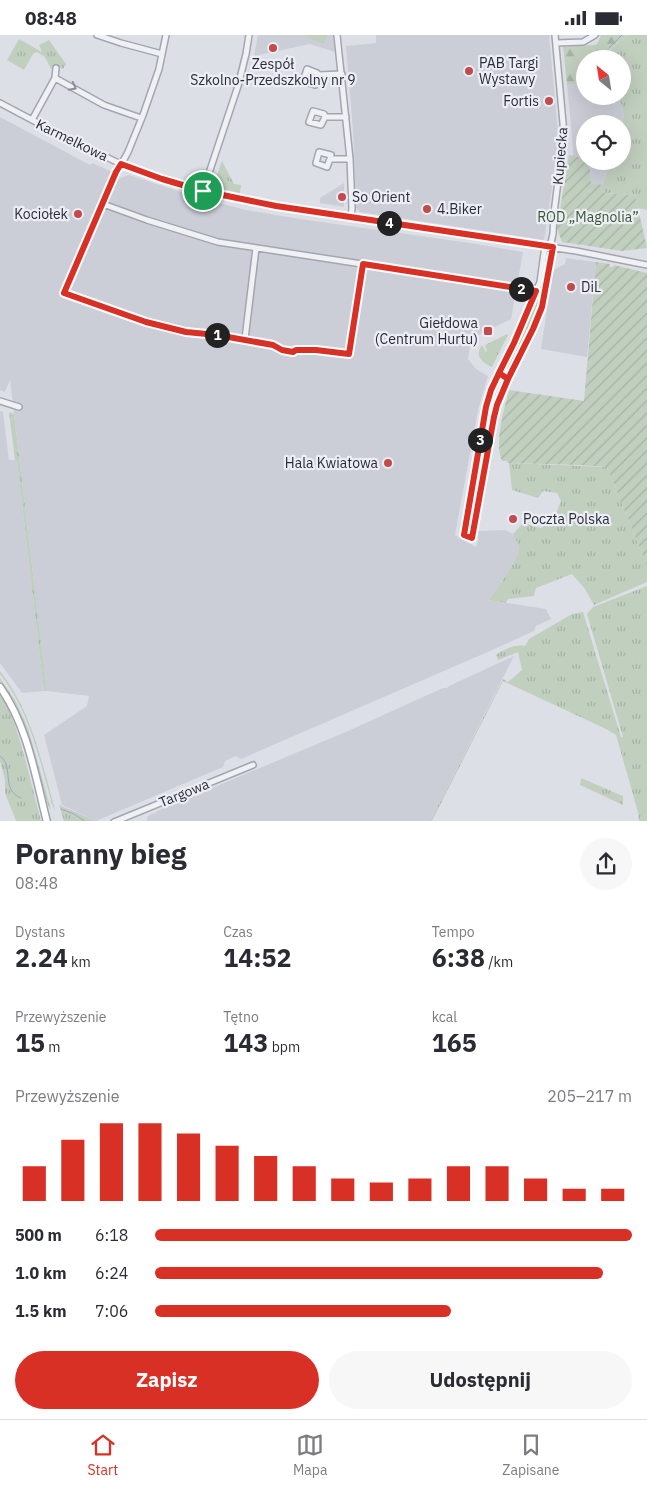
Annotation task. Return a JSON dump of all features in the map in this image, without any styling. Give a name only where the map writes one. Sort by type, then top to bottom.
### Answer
[{"type":"main road","points":[[0,687],[12,707],[24,734],[47,821]]},
{"type":"street","points":[[96,35],[162,54]]},
{"type":"street","points":[[166,35],[158,69],[128,152],[116,172],[64,293],[146,322],[186,332],[245,339],[273,345],[282,350],[293,352],[296,350],[316,350],[349,354],[363,264]]},
{"type":"street","points":[[203,191],[238,86],[246,54],[248,35]]},
{"type":"street","points":[[337,35],[350,159],[351,217]]},
{"type":"street","name":"Kupiecka","points":[[549,247],[553,234],[564,134],[555,35]]},
{"type":"street","points":[[556,43],[583,42],[594,35]]},
{"type":"street","points":[[32,120],[55,78],[56,68]]},
{"type":"street","points":[[319,75],[342,74]]},
{"type":"street","points":[[55,78],[104,105],[141,118]]},
{"type":"street","name":"Karmelkowa","points":[[0,103],[70,141],[121,164],[203,191],[276,206],[549,247],[623,259],[647,265]]},
{"type":"street","points":[[325,117],[346,117]]},
{"type":"street","points":[[330,159],[350,159]]},
{"type":"street","points":[[103,204],[189,234],[218,241],[545,292]]},
{"type":"street","points":[[549,247],[545,292],[537,320],[497,405],[472,538],[464,535],[486,407],[491,390],[514,343],[540,282],[549,247]]},
{"type":"street","points":[[245,339],[256,248]]},
{"type":"street","points":[[499,373],[508,379]]},
{"type":"street","points":[[0,401],[19,407]]},
{"type":"street","points":[[478,456],[487,458]]},
{"type":"street","points":[[474,477],[484,479]]},
{"type":"street","name":"Targowa","points":[[114,821],[253,765]]},
{"type":"shaded area","name":"Zespół Szkolno-Przedszkolny nr 9","points":[[258,35],[333,35],[335,52],[310,44],[254,56]]},
{"type":"shaded area","points":[[376,35],[549,35],[559,143],[544,240],[360,212],[356,208],[353,130],[346,46],[376,43]]},
{"type":"shaded area","points":[[567,84],[576,84],[576,105],[621,105],[624,115],[576,115],[576,156],[573,156]]},
{"type":"shaded area","points":[[0,117],[90,165],[92,163],[113,172],[110,178],[116,180],[129,175],[193,196],[246,210],[523,252],[511,319],[478,335],[470,346],[468,359],[476,369],[488,376],[478,410],[455,535],[476,547],[478,531],[505,530],[513,534],[519,546],[517,556],[502,582],[488,600],[546,609],[551,619],[536,626],[534,631],[490,651],[241,759],[236,756],[225,761],[223,767],[96,821],[62,805],[44,735],[87,706],[89,696],[47,691],[10,380],[5,392],[0,390]]},
{"type":"shaded area","points":[[590,170],[607,170],[603,185],[591,183]]},
{"type":"shaded area","points":[[344,183],[344,207],[320,203],[320,198]]},
{"type":"shaded area","points":[[566,258],[596,262],[587,357],[541,349],[553,270],[565,264]]},
{"type":"shaded area","points":[[0,411],[3,412],[9,460],[17,460],[44,691],[22,693],[0,663]]},
{"type":"shaded area","points":[[514,656],[430,821],[146,821],[148,816],[153,813],[156,814],[155,812],[348,731]]},
{"type":"green space","points":[[302,35],[328,35],[324,44]]},
{"type":"green space","points":[[601,35],[627,35],[610,50],[576,50],[576,84],[567,84],[563,47],[597,44]]},
{"type":"green space","points":[[627,35],[647,35],[647,210],[638,208],[635,195],[604,193],[603,185],[607,170],[631,170],[631,115],[624,115],[621,105],[631,105],[631,50],[610,50]]},
{"type":"green space","points":[[19,39],[42,52],[39,45],[49,40],[66,64],[63,69],[54,65],[51,69],[45,57],[37,52],[33,54],[24,70],[7,60]]},
{"type":"green space","name":"ROD „Magnolia”","points":[[569,155],[576,156],[576,170],[590,170],[591,183],[604,185],[604,193],[635,195],[647,248],[622,251],[562,242],[557,228]]},
{"type":"green space","points":[[222,161],[234,184],[241,185],[240,193],[213,187]]},
{"type":"green space","name":"ROD „Magnolia”","points":[[596,262],[610,264],[610,267],[614,265],[647,273],[647,566],[607,467],[508,463],[507,461],[502,461],[500,453],[499,435],[509,390],[584,401]]},
{"type":"green space","points":[[538,299],[540,301],[532,327],[511,367],[506,369],[529,316]]},
{"type":"green space","points":[[507,334],[492,367],[482,361],[479,352],[482,345],[486,352],[485,345]]},
{"type":"green space","points":[[9,412],[14,414],[47,691],[44,691],[17,461],[15,460]]},
{"type":"green space","points":[[509,463],[607,467],[647,566],[647,582],[594,605],[585,589],[572,574],[536,588],[534,596],[508,599],[506,603],[488,600],[502,582],[517,556],[519,546],[513,534],[523,523],[541,528],[553,521],[561,501],[557,493],[543,491],[538,498],[512,490]]},
{"type":"green space","points":[[647,586],[647,821],[639,821],[616,735],[503,681],[432,821],[430,821],[503,679],[508,682],[522,670],[518,652],[498,660],[496,655],[510,647],[525,646],[529,639],[572,614],[583,612],[621,737],[623,737],[587,614],[593,607]]},
{"type":"green space","points":[[0,671],[16,695],[28,720],[55,811],[26,720]]},
{"type":"green space","points":[[0,678],[15,700],[28,728],[51,809],[46,799],[35,756],[23,723]]},
{"type":"green space","points":[[0,694],[4,699],[16,729],[41,821],[16,821],[5,793],[5,780],[0,761]]},
{"type":"green space","points":[[581,778],[623,796],[623,805],[580,785]]},
{"type":"green space","points":[[59,805],[96,821],[64,821]]},
{"type":"waterway","points":[[609,48],[622,35]]},
{"type":"waterway","points":[[0,756],[7,766],[11,790],[21,798]]},
{"type":"waterway","points":[[61,809],[84,821]]},
{"type":"place","name":"Zespół Szkolno-Przedszkolny nr 9","points":[[273,48]]},
{"type":"place","name":"PAB Targi Wystawy","points":[[469,71]]},
{"type":"place","name":"Fortis","points":[[549,101]]},
{"type":"place","name":"So Orient","points":[[342,197]]},
{"type":"place","name":"4.Biker","points":[[427,209]]},
{"type":"place","name":"Kociołek","points":[[78,214]]},
{"type":"place","name":"DiL","points":[[571,287]]},
{"type":"place","name":"Giełdowa (Centrum Hurtu)","points":[[488,331]]},
{"type":"place","name":"Hala Kwiatowa","points":[[388,463]]},
{"type":"place","name":"Poczta Polska","points":[[513,519]]},
{"type":"route","points":[[203,191],[121,164],[64,293],[146,322],[186,332],[245,339],[273,345],[282,350],[293,352],[296,350],[316,350],[349,354],[363,264],[536,291],[499,373],[508,379],[494,417],[472,538],[464,535],[486,407],[493,383],[499,373],[508,379],[537,320],[542,307],[553,247],[276,206],[203,191]]}]
